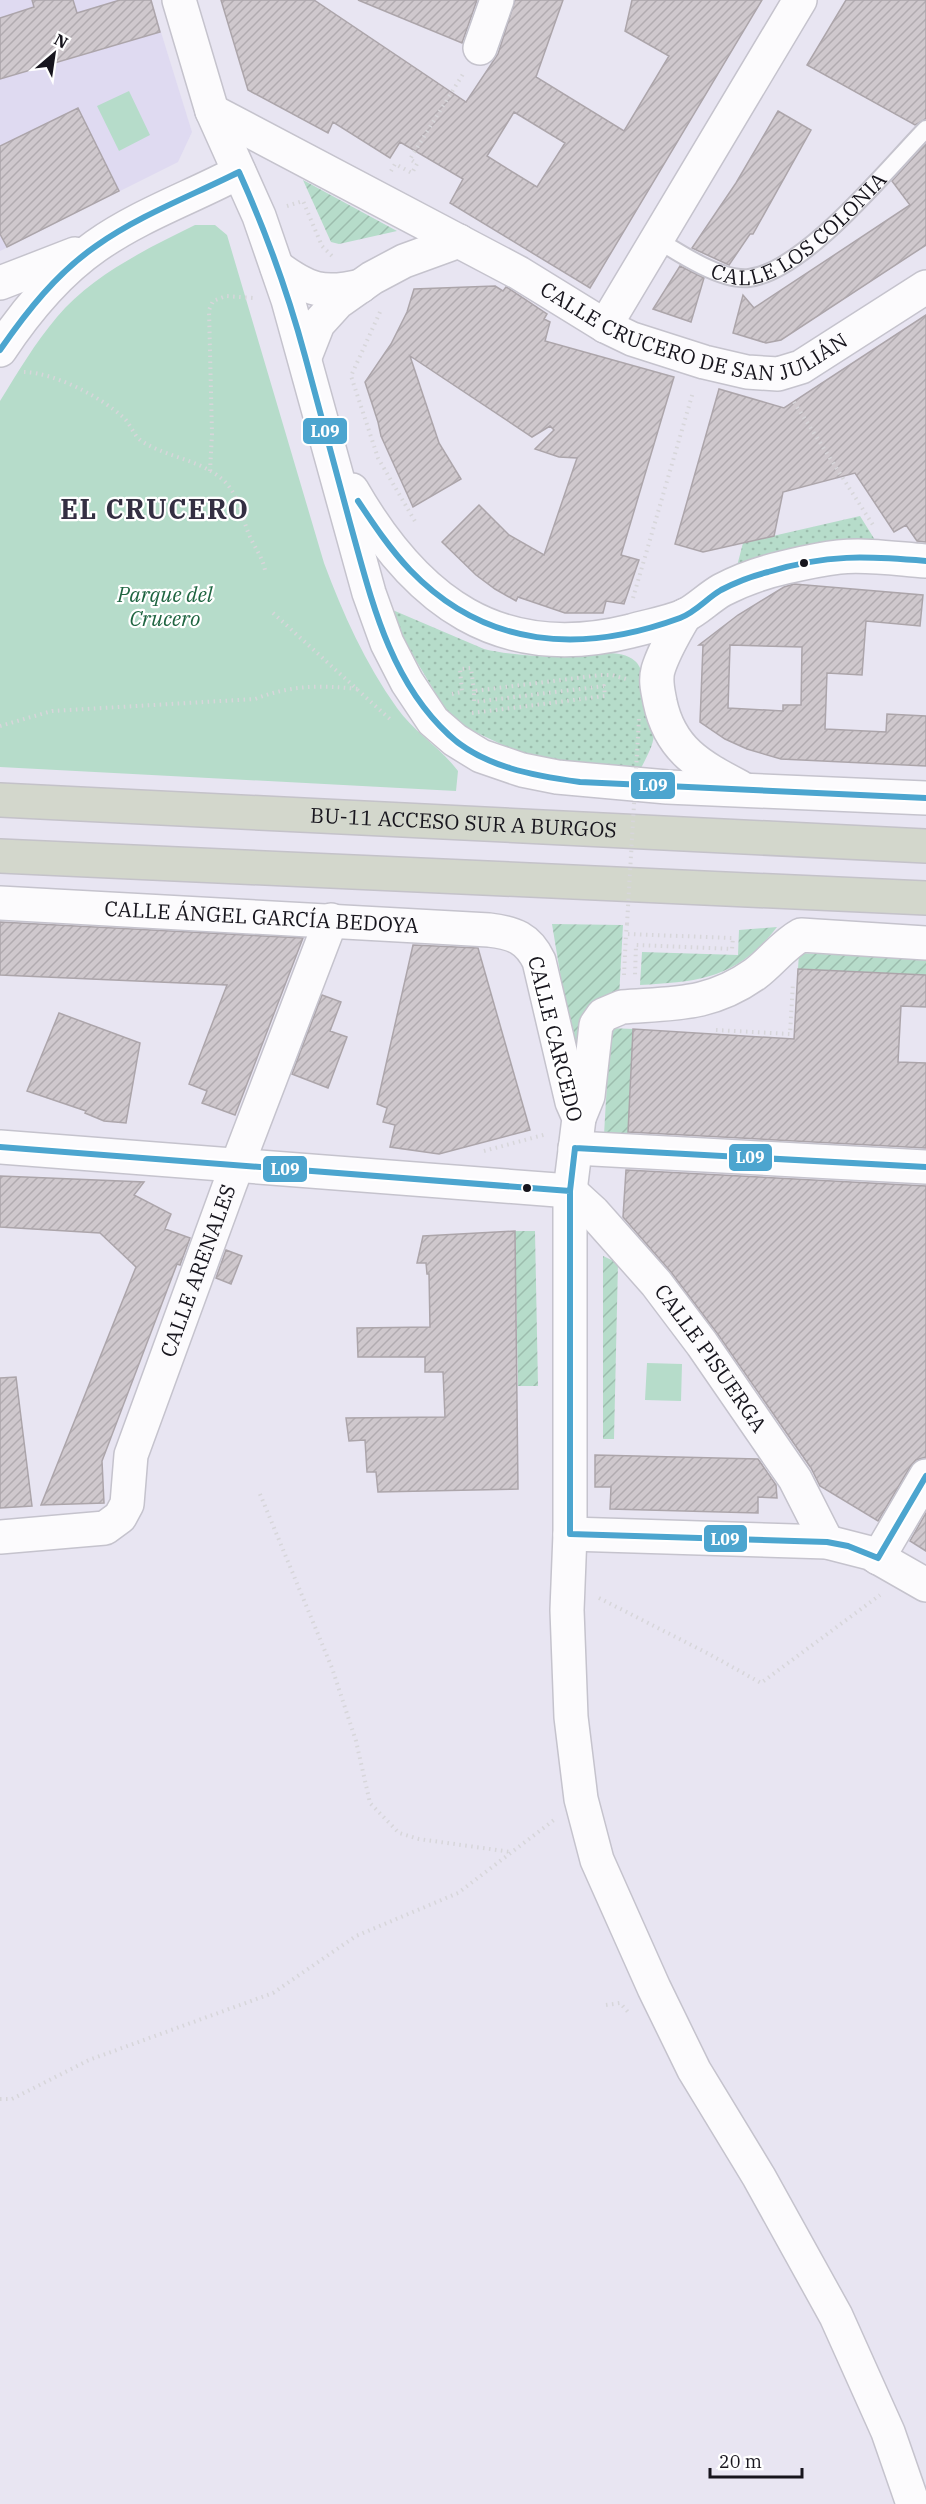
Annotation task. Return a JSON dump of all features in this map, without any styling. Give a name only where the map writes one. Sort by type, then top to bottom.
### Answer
[{"type":"highway","name":"BU-11 ACCESO SUR A BURGOS","points":[[0,800],[926,846]]},
{"type":"highway","points":[[0,856],[926,898]]},
{"type":"street","points":[[179,0],[212,111],[260,216],[278,267],[305,357],[328,450],[369,593],[387,643],[407,682],[433,721],[455,740],[481,756],[522,770],[596,782],[926,798]]},
{"type":"street","points":[[472,60],[497,0]]},
{"type":"street","points":[[605,326],[800,0]]},
{"type":"street","name":"CALLE CRUCERO DE SAN JULIÁN","points":[[212,111],[519,273],[605,326],[632,339],[704,362],[747,372],[778,374],[801,367],[926,287]]},
{"type":"street","points":[[0,283],[96,246],[172,204],[239,172]]},
{"type":"street","points":[[305,357],[314,332],[327,312],[361,286],[404,261],[459,242]]},
{"type":"street","points":[[10,317],[96,246]]},
{"type":"street","points":[[278,267],[301,283],[323,291],[338,292],[361,286]]},
{"type":"street","points":[[0,290],[11,299],[8,360]]},
{"type":"street","points":[[328,450],[381,536],[412,574],[441,599],[473,619],[515,635],[556,641],[614,635],[685,615],[721,591],[743,581],[785,567],[840,557],[926,561]]},
{"type":"street","points":[[646,679],[685,615]]},
{"type":"street","points":[[614,635],[640,651],[646,679],[656,686],[667,725],[685,752],[700,764],[747,791]]},
{"type":"street","name":"CALLE ÁNGEL GARCÍA BEDOYA","points":[[0,903],[489,930],[507,932],[523,939]]},
{"type":"street","name":"CALLE ARENALES","points":[[0,1537],[105,1528],[120,1516],[127,1504],[131,1455],[237,1166],[331,920]]},
{"type":"street","points":[[926,943],[801,935],[790,941],[741,983],[699,1001],[622,1007],[610,1011],[603,1015],[594,1031],[588,1096],[577,1133],[926,1167]]},
{"type":"street","name":"CALLE CARCEDO","points":[[523,939],[533,948],[539,961],[572,1102],[577,1133],[570,1191],[570,1534],[567,1596],[571,1717],[581,1799],[597,1860],[654,1988],[694,2070],[759,2177],[836,2316],[888,2432],[913,2504]]},
{"type":"street","points":[[0,1147],[570,1191]]},
{"type":"street","name":"CALLE PISUERGA","points":[[570,1191],[593,1212],[656,1283],[702,1344],[795,1479],[827,1542]]},
{"type":"street","points":[[878,1558],[926,1476]]},
{"type":"street","points":[[570,1534],[827,1542],[848,1546],[878,1558],[917,1579]]},
{"type":"lane","name":"CALLE LOS COLONIA","points":[[658,240],[724,275],[748,278],[771,271],[798,255],[825,234],[926,129]]},
{"type":"path","points":[[395,164],[412,173],[417,164],[410,159],[472,60]]},
{"type":"path","points":[[279,209],[303,201],[322,246],[382,308],[351,376],[378,458],[407,511],[420,528]]},
{"type":"path","points":[[210,471],[212,434],[209,310],[213,301],[226,296],[258,299]]},
{"type":"path","points":[[8,360],[63,380],[123,417],[141,441],[210,471],[223,480],[240,507],[248,533],[262,558],[265,570]]},
{"type":"path","points":[[631,605],[694,387]]},
{"type":"path","points":[[790,395],[875,529]]},
{"type":"path","points":[[273,614],[392,721],[416,736],[422,737],[433,721],[436,697],[462,692],[460,669],[471,668],[474,702],[604,686],[605,696],[480,712],[433,721]]},
{"type":"path","points":[[474,692],[600,675],[612,675],[625,679],[646,679]]},
{"type":"path","points":[[0,726],[51,711],[255,699],[277,690],[300,687],[327,686],[358,689]]},
{"type":"path","points":[[624,985],[639,709]]},
{"type":"path","points":[[626,934],[733,938],[732,949],[636,945],[634,984]]},
{"type":"path","points":[[260,1494],[332,1668],[356,1741],[370,1803],[399,1833],[418,1839],[512,1852]]},
{"type":"path","points":[[567,1596],[710,1654],[761,1683],[917,1579]]},
{"type":"path","points":[[0,2099],[12,2098],[89,2060],[273,1993],[356,1936],[458,1893],[581,1799]]},
{"type":"shaded area","points":[[0,0],[151,0],[192,132],[178,162],[0,251]]},
{"type":"green space","points":[[129,91],[150,135],[119,151],[97,106]]},
{"type":"green space","points":[[303,180],[397,231],[339,244],[331,242]]},
{"type":"green space","name":"Parque del Crucero","points":[[195,225],[215,225],[227,235],[324,563],[347,619],[375,674],[397,708],[458,771],[456,791],[0,767],[0,401],[41,337],[71,302],[121,264]]},
{"type":"green space","points":[[860,516],[875,540],[737,566],[743,543]]},
{"type":"green space","points":[[395,611],[492,651],[553,657],[607,653],[627,656],[635,661],[644,679],[654,729],[653,743],[640,770],[557,761],[513,750],[453,719],[390,617],[391,612]]},
{"type":"green space","points":[[552,924],[623,925],[619,997],[580,1094]]},
{"type":"green space","points":[[777,927],[748,957],[716,974],[681,982],[640,985],[642,952],[738,955],[739,930]]},
{"type":"green space","points":[[799,953],[926,959],[926,975],[798,969]]},
{"type":"green space","points":[[610,1028],[633,1029],[628,1137],[604,1135]]},
{"type":"green space","points":[[515,1231],[535,1231],[538,1386],[518,1386]]},
{"type":"green space","points":[[603,1256],[618,1263],[614,1439],[603,1439]]},
{"type":"green space","points":[[647,1363],[682,1364],[681,1401],[645,1400]]},
{"type":"building","points":[[32,0],[73,0],[77,13],[120,0],[151,0],[160,32],[0,79],[0,18],[34,7]]},
{"type":"building","points":[[221,0],[314,0],[466,102],[498,54],[515,0],[563,0],[536,77],[624,131],[669,56],[625,31],[632,0],[762,0],[590,288],[450,203],[463,179],[400,142],[390,158],[333,122],[328,133],[248,90]],"holes":[[[514,112],[565,143],[537,187],[487,156]]]},
{"type":"building","points":[[358,0],[477,0],[462,43]]},
{"type":"building","points":[[846,0],[926,0],[926,119],[915,125],[807,65]]},
{"type":"building","points":[[78,108],[119,191],[7,247],[0,234],[0,146]]},
{"type":"building","points":[[778,111],[811,130],[753,234],[750,234],[729,265],[692,248],[736,183]]},
{"type":"building","points":[[926,144],[926,245],[781,340],[766,343],[733,333],[743,295],[754,308],[910,205],[892,181]]},
{"type":"building","points":[[680,266],[704,278],[691,322],[653,309]]},
{"type":"building","points":[[495,286],[503,291],[506,287],[508,288],[547,314],[544,319],[550,322],[545,341],[674,377],[621,555],[639,560],[624,604],[606,601],[603,613],[565,613],[518,597],[516,601],[476,575],[442,542],[479,505],[509,535],[544,555],[577,458],[559,457],[535,449],[554,430],[550,426],[532,437],[410,356],[439,443],[461,479],[413,507],[381,436],[365,382],[391,344],[407,312],[414,289]]},
{"type":"building","points":[[926,315],[926,542],[917,541],[906,525],[894,532],[855,473],[783,492],[774,536],[703,552],[675,544],[719,389],[784,408]]},
{"type":"building","points":[[794,584],[923,595],[920,626],[866,621],[862,675],[827,673],[825,729],[886,732],[887,714],[926,716],[926,766],[781,759],[747,749],[725,739],[700,722],[703,645],[699,645],[738,615],[784,587]],"holes":[[[730,645],[802,647],[801,705],[783,705],[783,711],[728,708]]]},
{"type":"building","points":[[0,922],[303,938],[235,1115],[202,1103],[207,1091],[189,1084],[227,985],[0,975]]},
{"type":"building","points":[[413,945],[478,948],[530,1130],[439,1154],[390,1147],[395,1125],[383,1122],[387,1108],[377,1104]]},
{"type":"building","points":[[798,969],[926,975],[926,1007],[901,1006],[898,1062],[926,1063],[926,1148],[628,1132],[633,1029],[794,1039]]},
{"type":"building","points":[[322,995],[341,1002],[330,1031],[347,1037],[328,1088],[292,1074]]},
{"type":"building","points":[[59,1013],[140,1043],[126,1123],[104,1121],[85,1113],[86,1111],[27,1091]]},
{"type":"building","points":[[626,1170],[926,1186],[926,1457],[916,1460],[910,1467],[878,1521],[820,1486],[811,1468],[717,1333],[671,1272],[623,1217]]},
{"type":"building","points":[[0,1176],[144,1182],[134,1195],[171,1214],[165,1229],[190,1238],[180,1265],[177,1264],[102,1461],[104,1503],[41,1505],[136,1267],[100,1233],[0,1227]]},
{"type":"building","points":[[515,1231],[518,1489],[378,1492],[376,1472],[367,1472],[365,1440],[349,1441],[346,1418],[445,1417],[443,1372],[425,1372],[425,1357],[358,1357],[357,1328],[430,1327],[429,1274],[427,1274],[426,1263],[417,1263],[423,1236]]},
{"type":"building","points":[[226,1250],[242,1256],[231,1284],[216,1278]]},
{"type":"building","points":[[16,1377],[32,1506],[0,1508],[0,1378]]},
{"type":"building","points":[[595,1455],[758,1459],[776,1485],[777,1498],[758,1497],[758,1513],[610,1509],[611,1487],[595,1487]]},
{"type":"building","points":[[926,1513],[926,1551],[910,1541]]},
{"type":"transit line","name":"L09","points":[[239,172],[284,286],[366,580],[385,636],[411,689],[428,713],[449,735],[477,755],[510,768],[545,777],[580,782],[926,798]]},
{"type":"transit line","name":"L09","points":[[0,350],[56,280],[96,246],[148,215],[239,172]]},
{"type":"transit line","name":"L09","points":[[358,501],[382,537],[403,562],[439,596],[470,616],[503,629],[537,637],[572,639],[607,637],[643,630],[686,615],[716,593],[738,582],[809,562],[847,558],[926,561]]},
{"type":"transit line","name":"L09","points":[[0,1147],[570,1191]]},
{"type":"transit line","name":"L09","points":[[575,1148],[926,1167]]},
{"type":"transit line","name":"L09","points":[[570,1534],[570,1191],[575,1148]]},
{"type":"transit line","name":"L09","points":[[878,1558],[926,1476]]},
{"type":"transit line","name":"L09","points":[[570,1534],[827,1542],[848,1546],[878,1558]]},
{"type":"district","name":"EL CRUCERO","points":[[155,510]]}]
